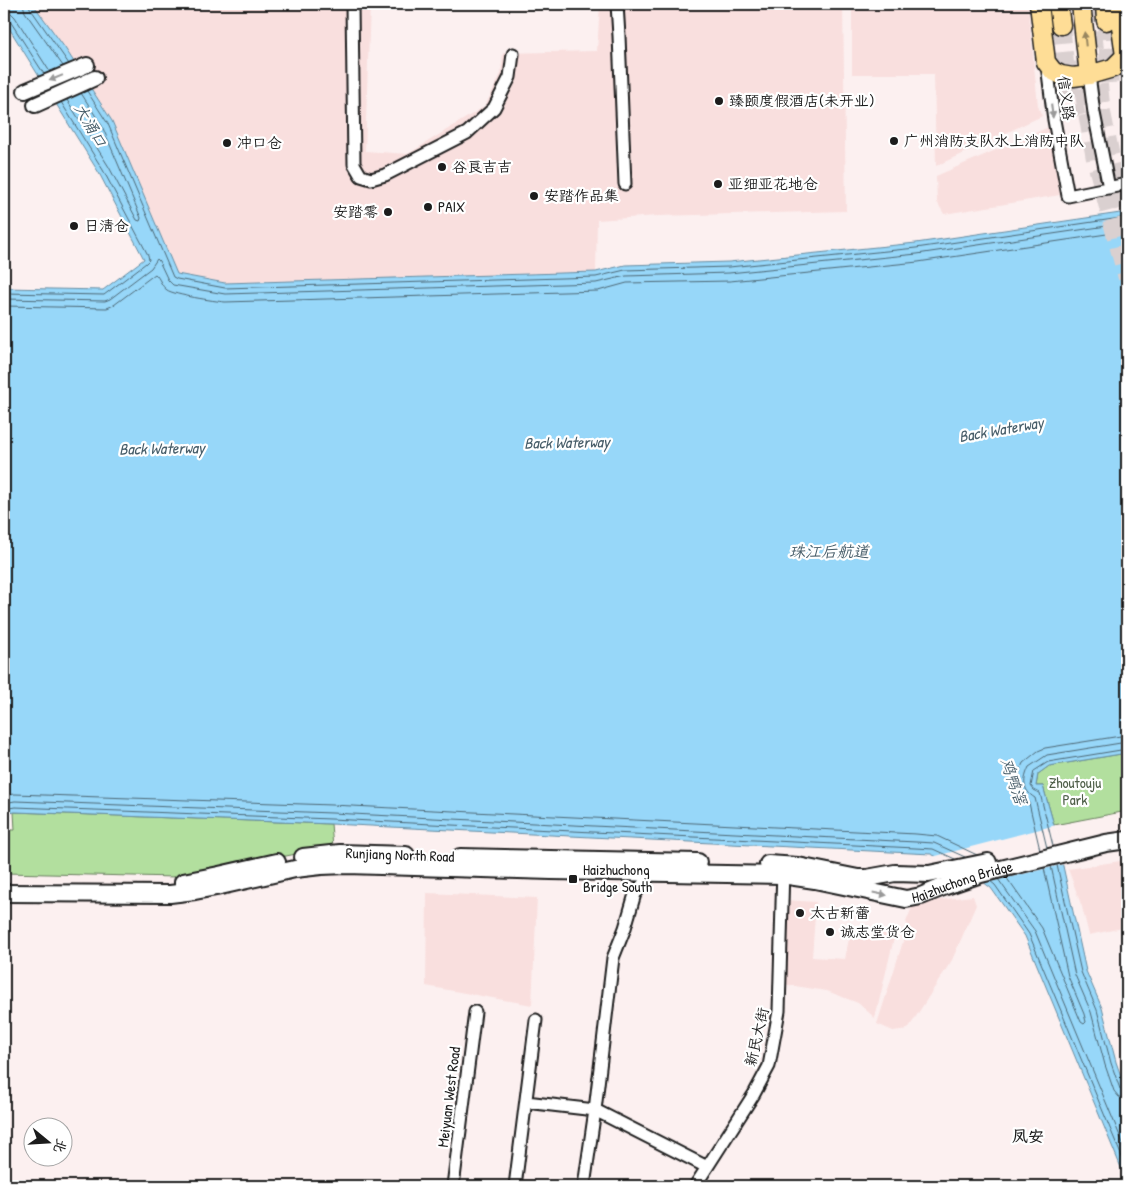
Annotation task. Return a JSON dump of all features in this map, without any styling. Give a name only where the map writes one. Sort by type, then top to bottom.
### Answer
[{"type":"main road","points":[[1039,4],[1046,62],[1054,71],[1061,75],[1073,77],[1089,75],[1126,62],[1118,4]]},
{"type":"main road","points":[[1058,4],[1061,26]]},
{"type":"main road","points":[[1081,4],[1089,75]]},
{"type":"main road","name":"Haizhuchong Bridge","points":[[790,871],[858,878],[895,873],[929,874],[989,862],[1079,838],[1127,829]]},
{"type":"main road","name":"Haizhuchong Bridge","points":[[790,871],[815,880],[906,899],[921,896],[981,874],[1106,843],[1127,840]]},
{"type":"main road","name":"Runjiang North Road","points":[[4,882],[172,883],[294,858],[340,853],[543,859],[790,871]]},
{"type":"main road","name":"Runjiang North Road","points":[[4,893],[170,894],[195,892],[295,869],[338,865],[652,873],[790,871]]},
{"type":"street","points":[[352,4],[354,164],[360,176],[372,179],[385,175],[467,133],[494,108],[510,77],[513,54]]},
{"type":"street","points":[[617,4],[625,184]]},
{"type":"street","name":"信义路","points":[[1046,62],[1054,120],[1068,196],[1109,188]]},
{"type":"street","points":[[24,91],[87,66]]},
{"type":"street","points":[[1089,75],[1094,113],[1109,188],[1127,184]]},
{"type":"street","points":[[34,104],[95,78]]},
{"type":"street","name":"新民大街","points":[[695,1186],[754,1094],[769,1066],[779,1011],[790,871]]},
{"type":"street","points":[[584,1186],[613,958],[635,894],[652,873]]},
{"type":"street","name":"Meiyuan West Road","points":[[452,1186],[475,1012]]},
{"type":"street","points":[[515,1186],[536,1020]]},
{"type":"street","points":[[526,1102],[595,1110],[707,1167]]},
{"type":"shaded area","points":[[33,4],[370,4],[365,151],[408,154],[485,106],[501,74],[503,53],[597,51],[600,4],[843,4],[846,211],[658,216],[597,220],[596,272],[226,283],[177,274],[112,121],[65,48]]},
{"type":"shaded area","points":[[852,4],[1028,4],[1038,106],[1042,116],[936,166],[934,74],[852,74]]},
{"type":"shaded area","points":[[1051,126],[1060,195],[944,214],[937,202],[936,176]]},
{"type":"shaded area","points":[[1127,860],[1127,927],[1089,935],[1082,907],[1068,869]]},
{"type":"shaded area","points":[[427,893],[537,898],[532,1005],[426,986]]},
{"type":"shaded area","points":[[973,896],[976,905],[952,960],[908,1029],[893,1031],[877,1024],[908,926],[906,922],[913,905]]},
{"type":"shaded area","points":[[785,900],[816,902],[812,957],[845,959],[850,933],[895,934],[875,1018],[858,1003],[827,991],[782,984]]},
{"type":"green space","name":"Zhoutouju Park","points":[[1127,753],[1127,811],[1054,825],[1043,786],[1036,786],[1038,774],[1049,766]]},
{"type":"green space","points":[[14,812],[331,824],[333,847],[176,877],[5,873],[6,830],[15,830]]},
{"type":"water","name":"珠江后航道","points":[[4,4],[33,4],[65,48],[112,121],[177,274],[225,283],[596,272],[625,265],[729,262],[916,243],[1127,212],[1127,753],[1049,766],[1038,774],[1036,786],[1043,786],[1054,825],[1086,971],[1102,1008],[1116,1062],[1127,1093],[1127,1182],[1025,936],[991,888],[971,873],[931,854],[331,824],[15,812],[4,814],[4,288],[103,290],[144,259],[99,173],[4,20]]},
{"type":"pier","points":[[1056,825],[1065,864],[982,884],[970,875],[932,857]]},
{"type":"tunnel","points":[[1090,4],[1102,113],[1127,226]]},
{"type":"tunnel","points":[[1106,21],[1110,83]]},
{"type":"tunnel","points":[[1061,25],[1066,72],[1077,116]]},
{"type":"tunnel","points":[[1081,61],[1084,95],[1095,159],[1127,278]]},
{"type":"place","name":"臻颐度假酒店(未开业)","points":[[719,101]]},
{"type":"place","name":"广州消防支队水上消防中队","points":[[894,141]]},
{"type":"place","name":"冲口仓","points":[[227,143]]},
{"type":"place","name":"谷良吉吉","points":[[442,167]]},
{"type":"place","name":"亚细亚花地仓","points":[[718,184]]},
{"type":"place","name":"安踏作品集","points":[[534,196]]},
{"type":"place","name":"PAIX","points":[[428,207]]},
{"type":"place","name":"安踏零","points":[[388,212]]},
{"type":"place","name":"日清仓","points":[[74,226]]},
{"type":"place","name":"Haizhuchong Bridge South","points":[[573,879]]},
{"type":"place","name":"太古新蕾","points":[[800,913]]},
{"type":"place","name":"诚志堂货仓","points":[[830,932]]},
{"type":"district","name":"凤安","points":[[1028,1136]]},
{"type":"water label","name":"大涌口","points":[[91,125]]},
{"type":"water label","name":"Back Waterway","points":[[1001,429]]},
{"type":"water label","name":"Back Waterway","points":[[567,442]]},
{"type":"water label","name":"Back Waterway","points":[[162,448]]},
{"type":"water label","name":"鸡鸭滘","points":[[1014,781]]}]
